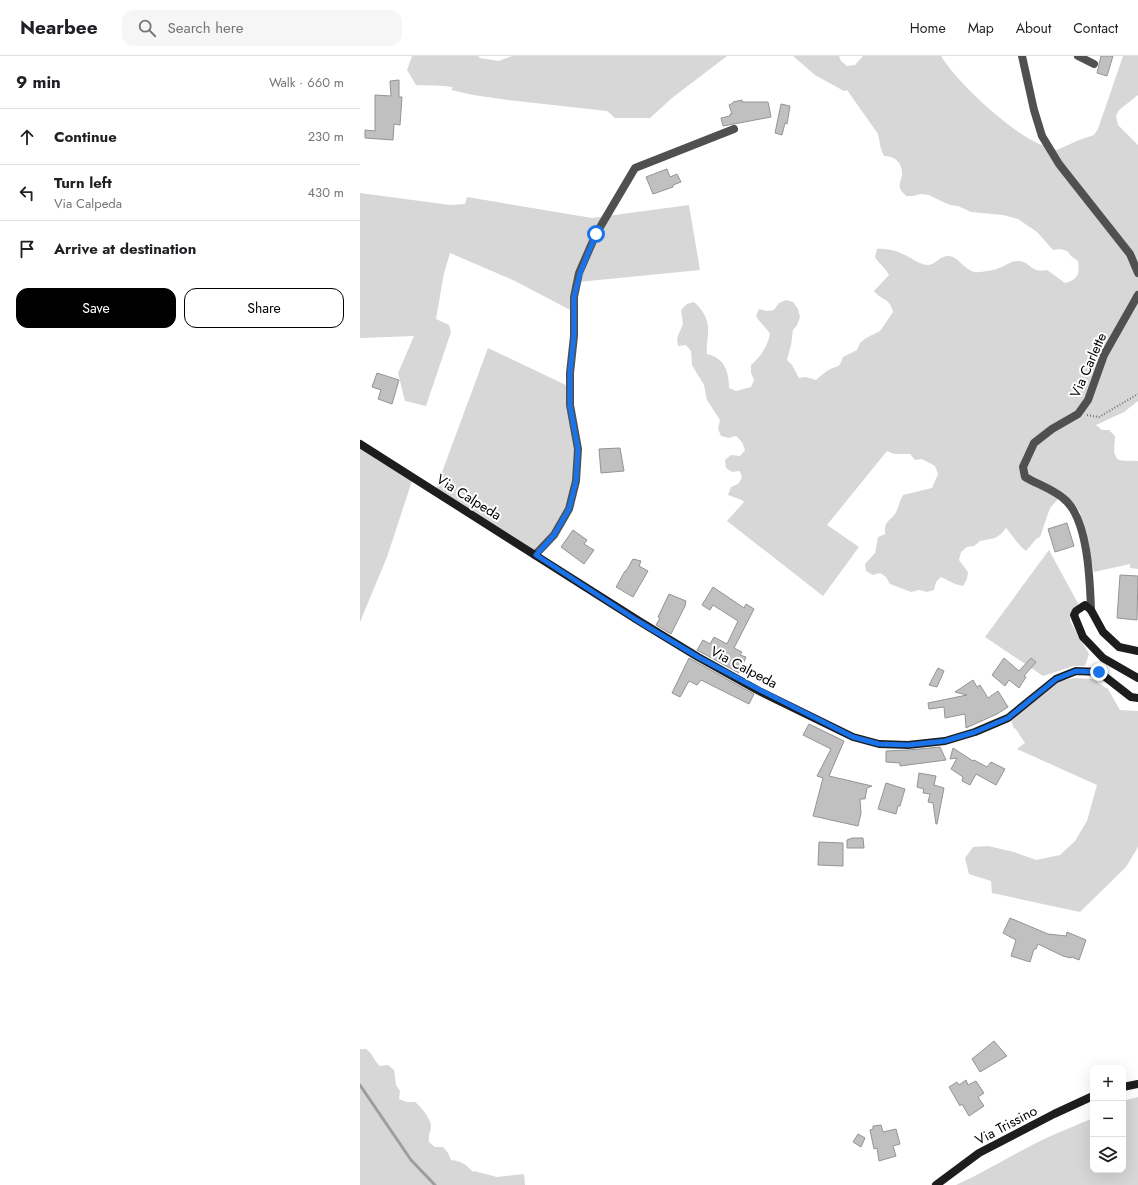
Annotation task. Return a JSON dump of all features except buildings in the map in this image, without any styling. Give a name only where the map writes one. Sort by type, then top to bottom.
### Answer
[{"type":"street","points":[[1022,56],[1034,110],[1042,136],[1059,164],[1130,254],[1138,273]]},
{"type":"street","points":[[1078,56],[1094,64]]},
{"type":"street","points":[[536,555],[554,535],[569,509],[576,481],[578,449],[570,406],[570,373],[574,336],[574,297],[580,273],[596,234],[635,168],[734,129]]},
{"type":"street","name":"Via Carlette","points":[[1091,610],[1084,535],[1073,509],[1064,498],[1025,477],[1023,467],[1034,443],[1052,429],[1078,414],[1088,400],[1104,355],[1138,295]]},
{"type":"street","name":"Via Calpeda","points":[[360,444],[638,621],[698,657],[853,737],[879,744],[908,745],[945,741],[975,732],[1008,718],[1056,679],[1076,671],[1099,672],[1131,697],[1138,698]]},
{"type":"street","points":[[1138,651],[1119,647],[1103,632],[1091,610],[1085,605],[1076,610],[1074,615],[1083,637],[1103,658],[1138,678]]},
{"type":"street","points":[[1130,1086],[1138,1079]]},
{"type":"street","name":"Via Trissino","points":[[936,1185],[979,1153],[1054,1114],[1090,1097]]},
{"type":"path","points":[[1078,414],[1099,417],[1138,394]]},
{"type":"shaded area","points":[[412,56],[478,56],[480,58],[499,61],[512,56],[727,56],[672,98],[650,118],[615,118],[607,111],[473,95],[451,90],[453,87],[416,85],[407,70]]},
{"type":"shaded area","points":[[793,56],[839,56],[841,61],[847,66],[855,65],[863,56],[941,56],[958,78],[1006,123],[1031,140],[1057,150],[1094,135],[1098,129],[1123,56],[1138,56],[1138,95],[1119,110],[1116,116],[1118,125],[1138,145],[1138,401],[1124,412],[1096,425],[1102,430],[1109,430],[1115,436],[1114,452],[1117,459],[1125,461],[1138,461],[1138,569],[1130,568],[1130,564],[1094,572],[1080,512],[1074,505],[1055,493],[1058,499],[1050,508],[1040,537],[1036,539],[1026,551],[1006,528],[995,538],[980,541],[974,546],[967,547],[961,552],[959,560],[968,572],[967,579],[963,586],[941,577],[936,582],[934,590],[927,592],[919,590],[911,592],[890,584],[886,577],[880,573],[873,575],[866,571],[865,564],[875,553],[878,537],[885,534],[886,525],[895,514],[903,495],[932,488],[938,474],[935,466],[922,459],[915,460],[910,454],[894,454],[887,451],[827,525],[859,547],[823,596],[727,521],[744,502],[728,495],[731,487],[738,484],[742,478],[740,471],[732,472],[726,468],[725,460],[731,455],[740,456],[745,450],[742,442],[736,436],[729,438],[721,436],[718,429],[720,420],[707,400],[704,385],[692,365],[691,351],[686,345],[678,346],[677,338],[683,324],[681,310],[687,304],[694,302],[704,315],[708,327],[707,354],[722,362],[727,371],[729,388],[736,391],[751,387],[754,380],[751,373],[751,365],[760,355],[769,338],[770,334],[756,316],[759,309],[767,311],[774,310],[779,303],[786,300],[793,302],[798,309],[800,317],[793,330],[787,360],[792,365],[799,378],[806,377],[816,380],[827,371],[839,366],[843,357],[857,350],[860,343],[866,338],[880,331],[893,312],[890,304],[874,291],[889,275],[875,257],[877,249],[896,251],[919,263],[927,265],[930,265],[943,257],[949,256],[956,259],[971,271],[977,272],[994,270],[1011,262],[1019,261],[1026,263],[1037,270],[1047,270],[1065,283],[1073,280],[1077,276],[1079,270],[1078,261],[1067,251],[1060,249],[1053,250],[1037,232],[1018,219],[1003,215],[971,212],[958,206],[950,205],[929,195],[921,194],[906,196],[900,188],[902,171],[900,164],[892,157],[884,156],[878,134],[847,90],[844,91],[815,75]]},
{"type":"shaded area","points":[[360,193],[450,205],[465,204],[467,197],[592,218],[689,205],[700,270],[578,282],[574,312],[515,281],[450,253],[444,273],[436,319],[449,325],[451,332],[426,406],[405,401],[398,373],[414,336],[360,338]]},
{"type":"shaded area","points":[[488,348],[570,387],[578,448],[568,508],[535,556],[435,491]]},
{"type":"shaded area","points":[[360,444],[413,478],[387,557],[360,622]]},
{"type":"shaded area","points":[[1049,550],[1080,607],[1070,613],[1070,621],[1089,654],[1085,666],[1074,666],[1043,676],[985,637]]},
{"type":"shaded area","points":[[1075,678],[1092,679],[1108,689],[1120,710],[1138,711],[1138,847],[1126,867],[1080,912],[992,893],[991,881],[969,874],[965,858],[973,847],[988,846],[1014,852],[1036,860],[1060,855],[1075,841],[1087,821],[1097,785],[1017,749],[1025,743],[1015,728],[1014,729],[1010,717],[1060,681]]},
{"type":"shaded area","points":[[360,1049],[366,1049],[380,1066],[388,1065],[394,1070],[396,1085],[400,1091],[399,1099],[407,1102],[415,1102],[425,1112],[431,1126],[429,1142],[435,1147],[443,1147],[451,1160],[463,1163],[473,1172],[497,1177],[524,1174],[525,1185],[360,1185]]},
{"type":"shaded area","points":[[1138,1097],[1138,1185],[956,1185],[1040,1141],[1090,1119],[1090,1173],[1126,1173],[1126,1100]]},
{"type":"waterway","points":[[360,1085],[411,1160],[435,1185]]},
{"type":"route","points":[[596,234],[580,273],[574,297],[574,336],[570,373],[570,406],[578,449],[576,481],[569,509],[554,535],[536,555],[638,621],[698,657],[853,737],[879,744],[908,745],[945,741],[975,732],[1008,718],[1056,679],[1076,671],[1099,672]]}]
